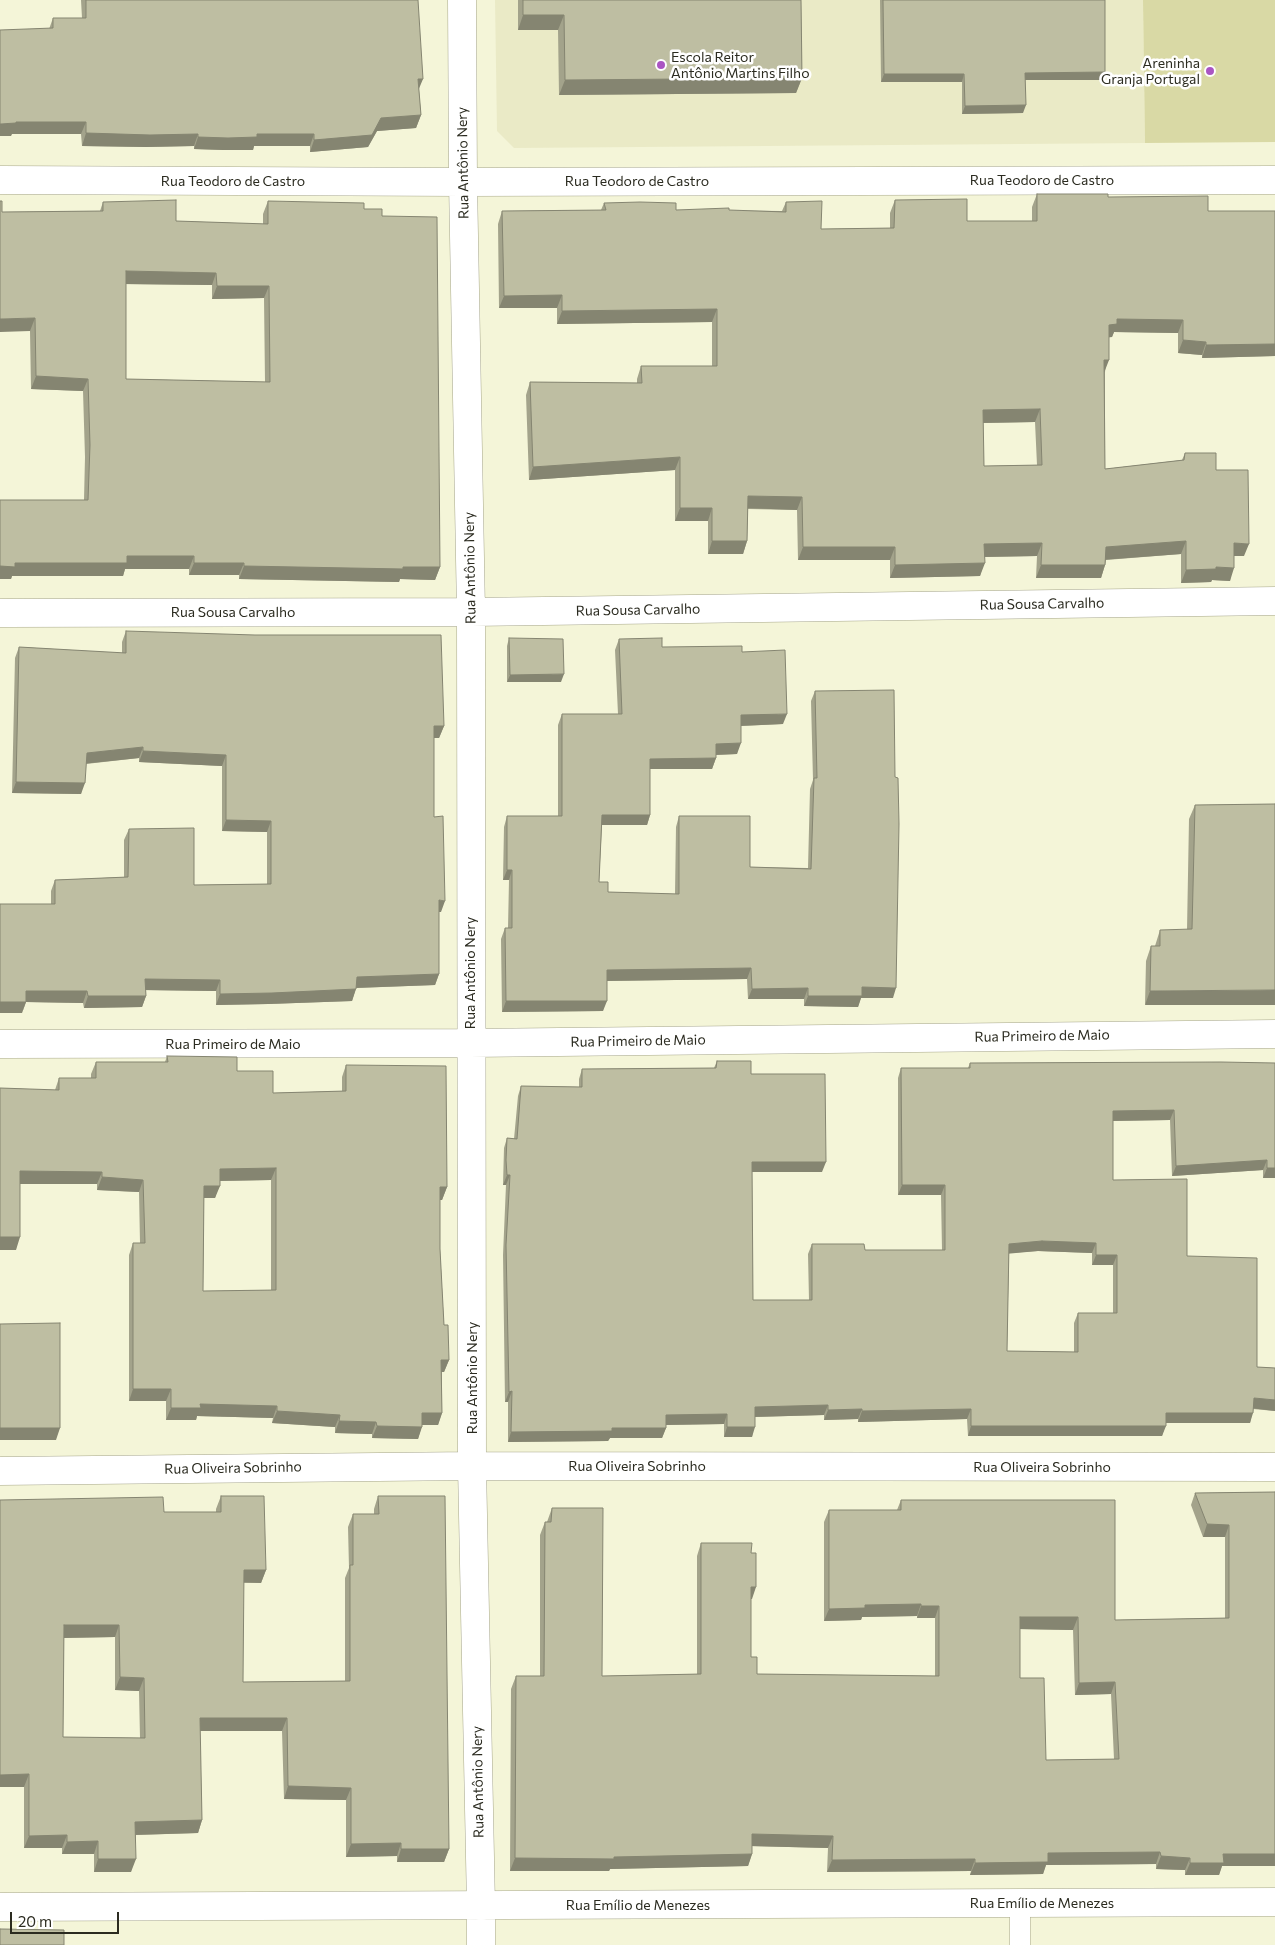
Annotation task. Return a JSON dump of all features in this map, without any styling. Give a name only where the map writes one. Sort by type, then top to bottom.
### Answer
[{"type":"street","name":"Rua Antônio Nery","points":[[462,0],[470,612],[472,1466],[481,1945]]},
{"type":"street","name":"Rua Teodoro de Castro","points":[[0,180],[463,182],[1275,180]]},
{"type":"street","name":"Rua Sousa Carvalho","points":[[0,613],[470,612],[1275,600]]},
{"type":"street","name":"Rua Primeiro de Maio","points":[[0,1044],[470,1043],[1275,1034]]},
{"type":"street","name":"Rua Oliveira Sobrinho","points":[[0,1471],[472,1466],[1275,1466]]},
{"type":"street","name":"Rua Emílio de Menezes","points":[[0,1908],[1275,1902]]},
{"type":"lane","points":[[1020,1903],[1020,1945]]},
{"type":"shaded area","points":[[495,0],[1143,0],[1145,143],[514,148],[497,131]]},
{"type":"shaded area","name":"Areninha Granja Portugal","points":[[1143,0],[1275,0],[1275,142],[1145,143]]},
{"type":"building","points":[[86,0],[418,0],[423,79],[418,79],[421,115],[381,118],[372,135],[314,140],[314,134],[257,134],[257,137],[228,138],[198,137],[198,134],[86,133],[86,122],[16,122],[0,124],[0,30],[53,28],[53,18],[86,18]]},
{"type":"building","points":[[523,0],[801,0],[802,78],[565,80],[564,15],[523,15]]},
{"type":"building","points":[[883,0],[1105,0],[1105,72],[1025,73],[1026,105],[965,106],[964,74],[884,74]]},
{"type":"building","points":[[1037,194],[1108,194],[1108,197],[1208,196],[1208,211],[1275,211],[1275,344],[1206,345],[1206,342],[1183,340],[1183,320],[1117,319],[1117,324],[1109,325],[1109,360],[1104,360],[1105,469],[1184,460],[1185,453],[1216,453],[1216,470],[1248,470],[1249,544],[1234,543],[1234,568],[1216,567],[1216,569],[1186,570],[1186,541],[1106,547],[1105,565],[1041,565],[1042,543],[984,544],[985,563],[895,565],[895,547],[803,547],[802,497],[748,496],[747,541],[712,541],[712,508],[680,508],[680,457],[533,467],[530,382],[642,383],[641,366],[717,366],[717,309],[562,311],[562,295],[504,296],[502,211],[606,210],[604,203],[640,202],[676,203],[676,210],[729,208],[729,210],[786,212],[786,202],[822,201],[821,229],[894,228],[895,200],[967,199],[967,221],[1037,221]],"holes":[[[1040,409],[1042,465],[984,466],[983,410]]]},
{"type":"building","points":[[176,200],[176,221],[268,224],[268,201],[364,203],[364,209],[382,209],[382,216],[437,217],[440,567],[403,567],[403,569],[244,566],[244,563],[194,563],[194,556],[127,556],[127,563],[15,563],[15,567],[0,566],[0,500],[88,500],[90,445],[88,379],[36,376],[35,318],[0,319],[0,201],[2,201],[2,212],[103,211],[103,202]],"holes":[[[126,271],[216,273],[217,286],[269,286],[270,382],[126,379]]]},
{"type":"building","points":[[126,631],[255,635],[441,635],[444,726],[434,726],[434,817],[443,816],[445,901],[439,900],[439,974],[357,977],[356,989],[220,994],[220,980],[145,979],[146,996],[88,996],[87,991],[26,991],[26,1002],[0,1002],[0,904],[55,904],[55,880],[128,877],[129,829],[194,828],[194,885],[271,884],[271,821],[226,820],[226,755],[143,751],[143,747],[87,753],[85,783],[16,782],[19,647],[126,653]]},
{"type":"building","points":[[509,638],[563,639],[564,674],[510,675]]},
{"type":"building","points":[[662,638],[662,647],[742,646],[742,652],[785,650],[787,714],[741,715],[741,743],[716,744],[716,758],[650,759],[650,815],[602,815],[599,882],[608,882],[608,892],[679,894],[679,816],[750,816],[750,867],[811,869],[814,778],[817,778],[815,691],[894,690],[895,777],[898,778],[899,824],[896,988],[862,987],[862,996],[808,996],[808,988],[752,989],[751,968],[607,970],[607,1001],[506,1001],[505,928],[512,928],[512,870],[507,870],[507,816],[562,816],[562,714],[622,714],[619,639]]},
{"type":"building","points":[[1275,804],[1275,990],[1150,991],[1151,946],[1160,946],[1160,930],[1192,929],[1195,805]]},
{"type":"building","points":[[167,1056],[237,1057],[237,1071],[273,1071],[273,1093],[346,1091],[346,1065],[446,1066],[447,1187],[440,1187],[440,1249],[444,1325],[448,1325],[449,1360],[441,1360],[442,1413],[422,1413],[422,1427],[377,1426],[376,1422],[339,1421],[340,1415],[277,1411],[277,1406],[200,1404],[201,1408],[171,1408],[171,1389],[133,1389],[133,1243],[145,1243],[143,1180],[102,1177],[102,1172],[20,1171],[20,1237],[0,1237],[0,1088],[59,1090],[59,1078],[96,1078],[96,1062],[168,1062]],"holes":[[[276,1168],[276,1290],[203,1291],[204,1186],[220,1186],[220,1169]]]},
{"type":"building","points":[[717,1061],[751,1061],[751,1074],[825,1074],[826,1162],[752,1162],[753,1300],[812,1300],[812,1244],[864,1244],[865,1250],[945,1250],[945,1185],[902,1185],[901,1068],[970,1068],[970,1063],[1275,1063],[1275,1168],[1267,1168],[1267,1160],[1176,1166],[1174,1110],[1113,1111],[1113,1180],[1187,1179],[1187,1256],[1257,1258],[1257,1367],[1275,1368],[1275,1400],[1254,1398],[1253,1413],[1166,1413],[1166,1426],[971,1426],[971,1409],[862,1411],[862,1409],[828,1410],[828,1405],[755,1407],[755,1427],[727,1427],[727,1414],[666,1415],[666,1428],[612,1428],[612,1431],[511,1432],[512,1391],[509,1392],[506,1245],[510,1175],[507,1175],[506,1160],[507,1138],[517,1139],[521,1086],[582,1087],[582,1069],[716,1068]],"holes":[[[1042,1241],[1096,1243],[1096,1255],[1117,1255],[1117,1313],[1078,1313],[1078,1352],[1007,1351],[1009,1244]]]},
{"type":"building","points":[[60,1323],[60,1428],[0,1428],[0,1324]]},
{"type":"building","points":[[1275,1492],[1275,1854],[1223,1854],[1224,1863],[1190,1863],[1190,1858],[1161,1856],[1160,1852],[1048,1853],[1048,1862],[975,1863],[975,1859],[832,1860],[833,1836],[752,1834],[752,1854],[614,1857],[614,1859],[515,1858],[516,1676],[544,1676],[545,1522],[551,1522],[552,1508],[603,1508],[602,1676],[701,1674],[701,1543],[752,1543],[751,1553],[756,1553],[756,1587],[751,1587],[751,1657],[757,1657],[757,1674],[939,1676],[939,1606],[921,1606],[921,1604],[865,1605],[865,1608],[829,1609],[829,1510],[901,1510],[901,1500],[1115,1500],[1115,1620],[1229,1618],[1229,1525],[1207,1524],[1195,1493]],"holes":[[[1020,1617],[1078,1617],[1079,1683],[1115,1682],[1119,1759],[1046,1760],[1044,1678],[1020,1678]]]},
{"type":"building","points":[[221,1496],[264,1496],[266,1570],[244,1570],[243,1682],[350,1681],[350,1565],[353,1565],[353,1514],[379,1514],[378,1496],[445,1496],[449,1849],[401,1849],[401,1843],[351,1844],[351,1788],[288,1786],[287,1718],[200,1718],[202,1820],[135,1822],[136,1859],[98,1859],[98,1841],[67,1842],[67,1835],[29,1836],[29,1774],[0,1775],[0,1500],[163,1497],[164,1512],[221,1512]],"holes":[[[64,1625],[119,1625],[120,1677],[144,1678],[145,1738],[63,1737]]]},
{"type":"building","points":[[0,1929],[64,1930],[64,1945],[0,1945]]},
{"type":"place","name":"Escola Reitor Antônio Martins Filho","points":[[661,65]]},
{"type":"place","name":"Areninha Granja Portugal","points":[[1210,71]]}]
